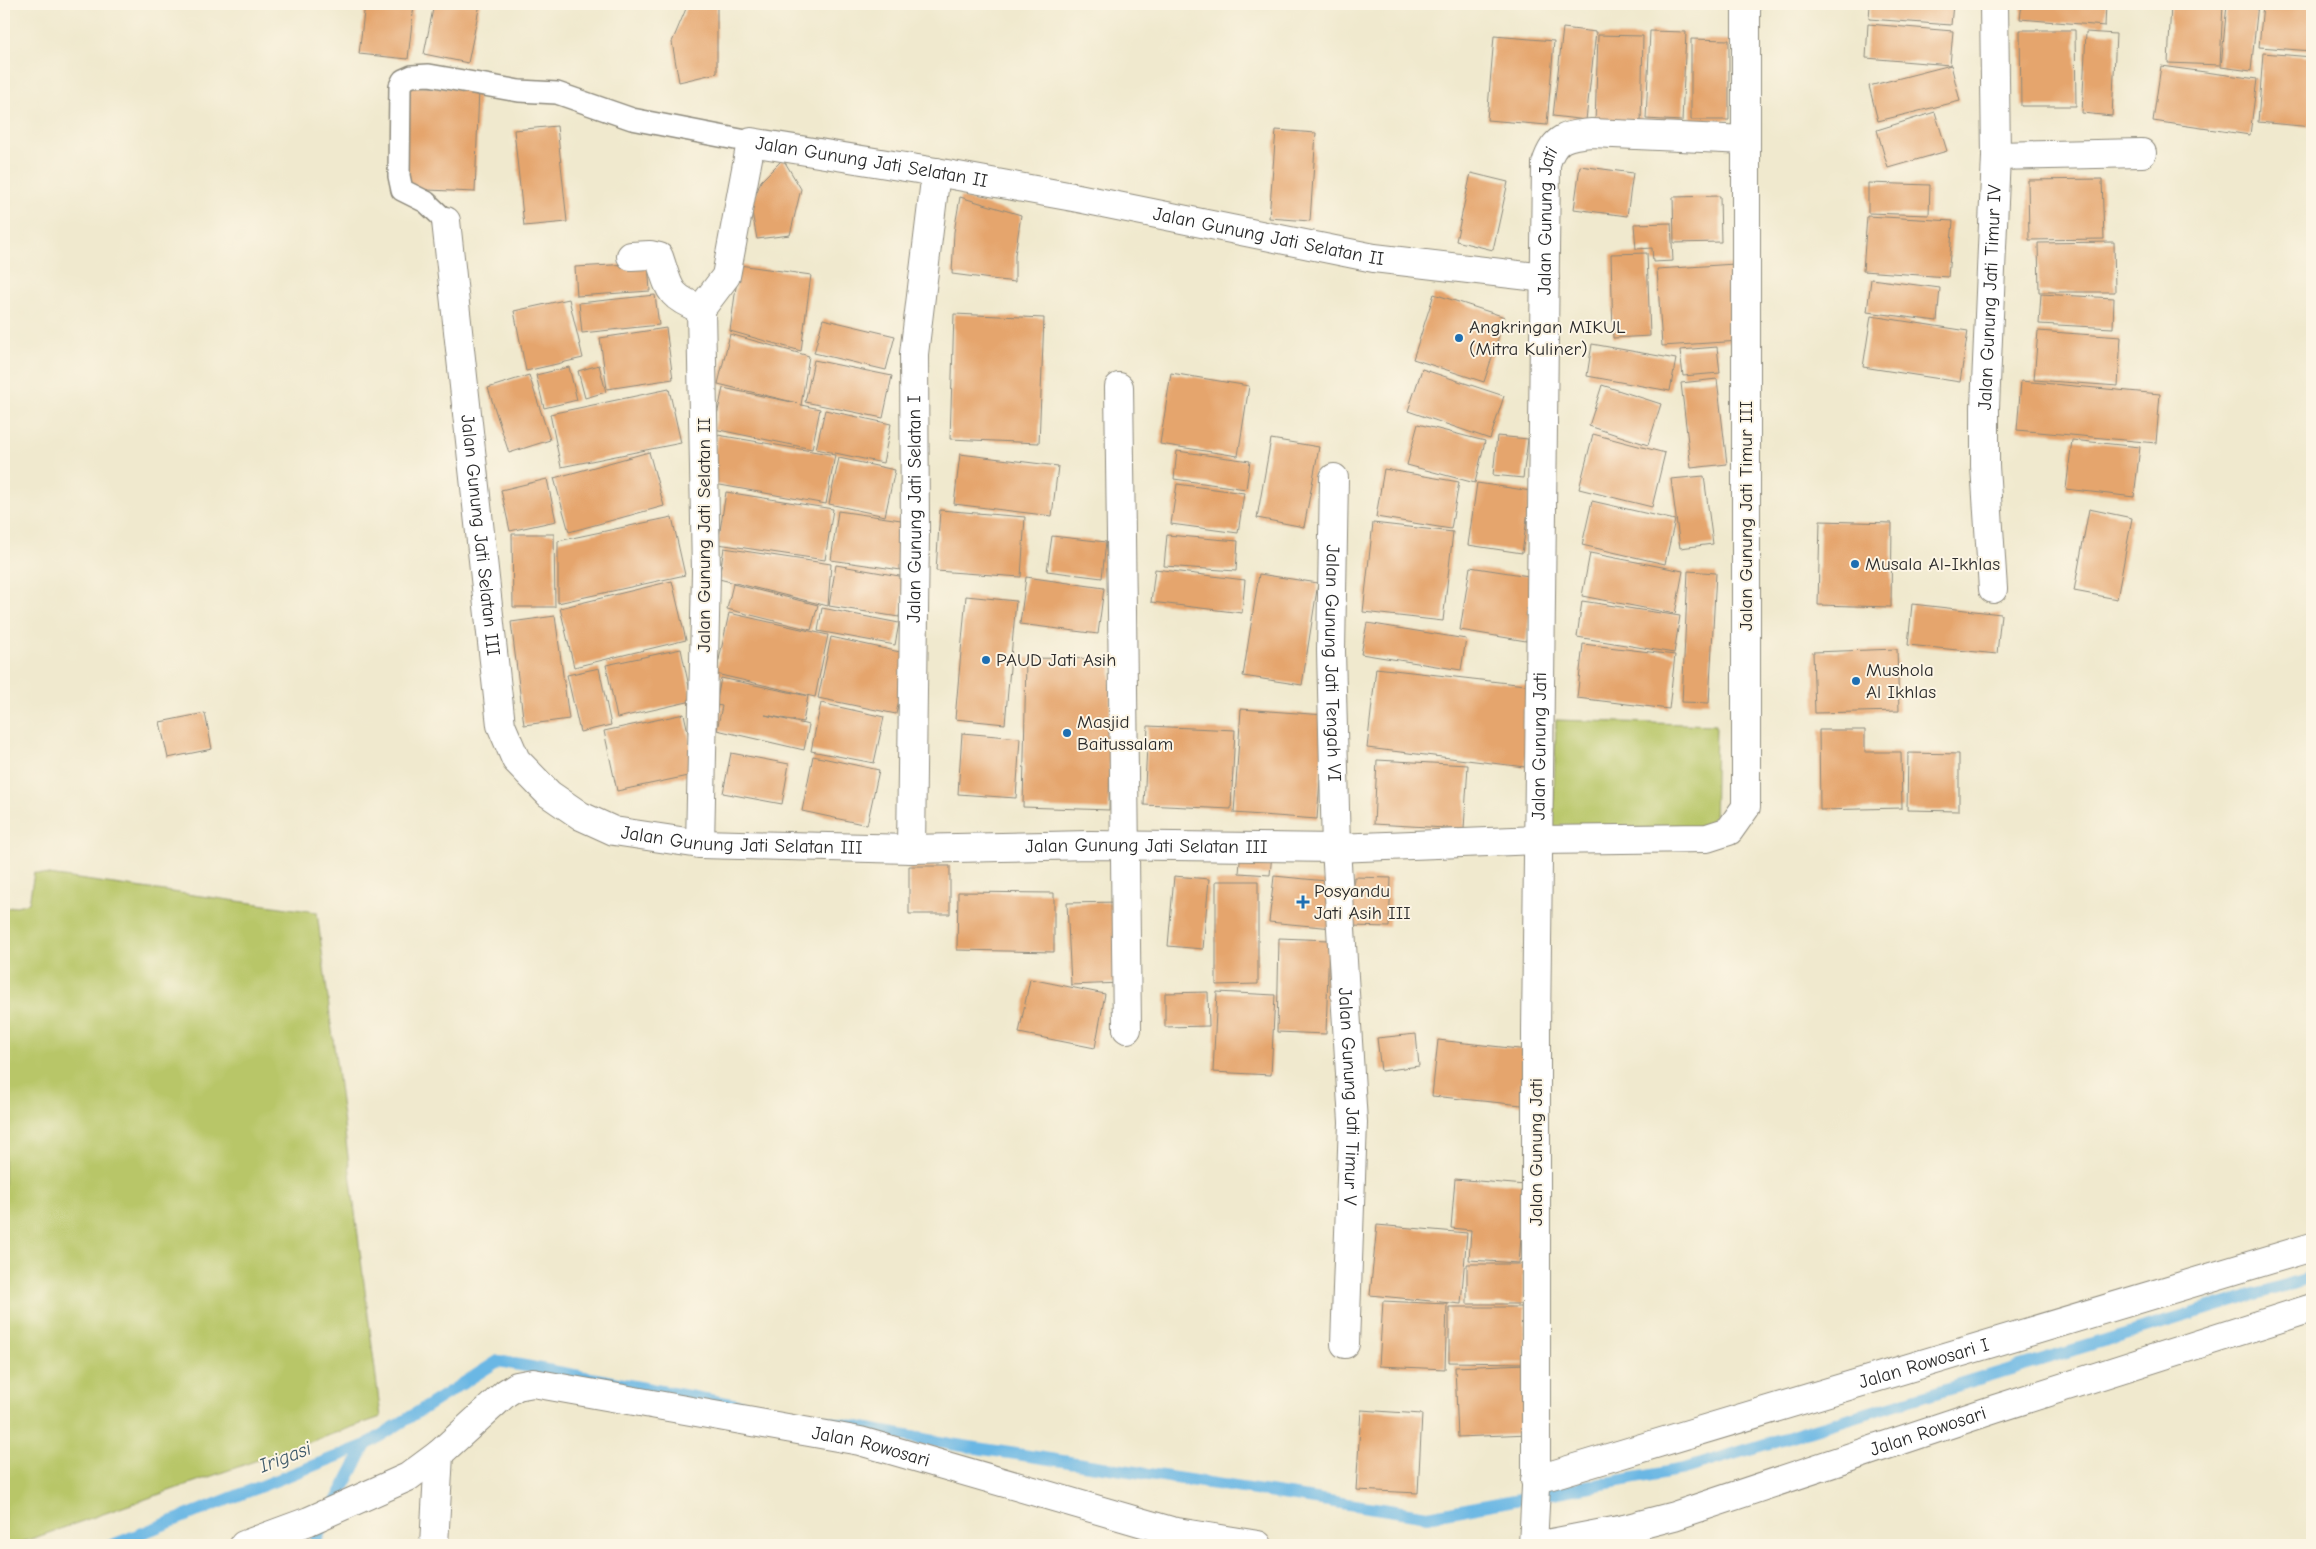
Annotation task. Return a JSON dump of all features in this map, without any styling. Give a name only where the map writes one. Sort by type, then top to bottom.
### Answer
[{"type":"street","name":"Jalan Gunung Jati Timur III","points":[[1538,840],[1707,838],[1729,831],[1746,807],[1746,4]]},
{"type":"street","name":"Jalan Gunung Jati Timur IV","points":[[1993,589],[1985,466],[1985,407],[1996,156],[1994,4]]},
{"type":"street","name":"Jalan Gunung Jati","points":[[1533,1545],[1535,1491],[1538,840],[1546,164],[1549,154],[1558,142],[1574,135],[1592,133],[1746,140]]},
{"type":"street","name":"Jalan Gunung Jati Selatan II","points":[[700,844],[706,572],[701,309],[726,276],[751,142],[936,172],[1073,197],[1374,258],[1545,278]]},
{"type":"street","points":[[1996,156],[2142,153]]},
{"type":"street","name":"Jalan Gunung Jati Selatan I","points":[[912,849],[915,533],[914,354],[936,172]]},
{"type":"street","name":"Jalan Gunung Jati Selatan III","points":[[446,221],[501,725],[507,744],[516,760],[549,794],[581,816],[614,831],[700,844],[912,849],[1126,846],[1336,848],[1538,840]]},
{"type":"street","points":[[631,256],[650,255],[659,257],[668,286],[680,301],[701,309]]},
{"type":"street","points":[[1119,387],[1127,1029]]},
{"type":"street","name":"Jalan Gunung Jati Tengah VI","points":[[1334,478],[1331,651],[1336,848]]},
{"type":"street","name":"Jalan Gunung Jati Timur V","points":[[1336,848],[1353,1122],[1345,1344]]},
{"type":"street","name":"Jalan Rowosari I","points":[[1535,1491],[2312,1247]]},
{"type":"street","name":"Jalan Rowosari","points":[[1540,1545],[1593,1540],[1674,1516],[1995,1409],[2312,1308]]},
{"type":"street","name":"Jalan Rowosari","points":[[244,1545],[309,1521],[408,1477],[439,1454],[506,1393],[517,1386],[533,1383],[860,1441],[1171,1530],[1258,1545]]},
{"type":"street","points":[[434,1545],[439,1454]]},
{"type":"lane","points":[[446,221],[426,202],[402,190],[399,176],[400,86],[403,80],[412,76],[428,75],[518,91],[556,93],[632,120],[751,142]]},
{"type":"green space","points":[[1556,720],[1716,725],[1714,831],[1553,827]]},
{"type":"green space","points":[[34,873],[317,912],[381,1417],[14,1545],[4,1545],[4,909],[29,903]]},
{"type":"building","points":[[365,4],[414,4],[408,59],[359,54]]},
{"type":"building","points":[[434,4],[480,4],[468,63],[424,54]]},
{"type":"building","points":[[688,4],[717,4],[717,73],[679,82],[672,42]]},
{"type":"building","points":[[1870,4],[1953,4],[1951,25],[1869,19]]},
{"type":"building","points":[[2022,4],[2106,4],[2105,26],[2020,19]]},
{"type":"building","points":[[2171,4],[2223,4],[2220,65],[2168,63]]},
{"type":"building","points":[[2227,4],[2258,4],[2251,71],[2221,67]]},
{"type":"building","points":[[2263,4],[2312,4],[2312,51],[2259,47]]},
{"type":"building","points":[[1868,24],[1953,31],[1950,65],[1866,58]]},
{"type":"building","points":[[1563,28],[1596,32],[1586,120],[1553,116]]},
{"type":"building","points":[[2020,30],[2075,30],[2076,106],[2021,106]]},
{"type":"building","points":[[1650,31],[1686,32],[1682,121],[1646,119]]},
{"type":"building","points":[[2086,32],[2116,34],[2112,116],[2082,113]]},
{"type":"building","points":[[1598,35],[1643,36],[1641,124],[1595,123]]},
{"type":"building","points":[[1494,36],[1554,41],[1547,125],[1487,120]]},
{"type":"building","points":[[1691,39],[1729,40],[1729,120],[1691,120]]},
{"type":"building","points":[[2263,53],[2312,57],[2312,127],[2258,122]]},
{"type":"building","points":[[1951,65],[1960,101],[1878,121],[1869,86]]},
{"type":"building","points":[[2161,66],[2257,79],[2250,135],[2153,121]]},
{"type":"building","points":[[408,86],[479,89],[475,192],[404,189]]},
{"type":"building","points":[[1935,112],[1947,151],[1888,168],[1877,130]]},
{"type":"building","points":[[557,126],[567,222],[524,226],[514,130]]},
{"type":"building","points":[[1276,130],[1316,133],[1310,221],[1269,218]]},
{"type":"building","points":[[783,159],[801,189],[790,235],[757,239],[751,207],[761,181]]},
{"type":"building","points":[[1580,166],[1633,173],[1627,216],[1574,209]]},
{"type":"building","points":[[1471,173],[1508,182],[1493,250],[1456,241]]},
{"type":"building","points":[[2102,179],[2104,239],[2029,240],[2028,180]]},
{"type":"building","points":[[1868,183],[1930,185],[1929,215],[1868,213]]},
{"type":"building","points":[[1720,196],[1721,242],[1674,243],[1673,197]]},
{"type":"building","points":[[960,197],[1021,215],[1015,255],[1015,282],[952,274],[954,232]]},
{"type":"building","points":[[1867,216],[1953,221],[1948,277],[1863,271]]},
{"type":"building","points":[[1671,223],[1673,261],[1653,262],[1652,248],[1636,249],[1634,224]]},
{"type":"building","points":[[2114,242],[2115,292],[2039,292],[2038,243]]},
{"type":"building","points":[[1647,253],[1650,336],[1613,338],[1611,254]]},
{"type":"building","points":[[648,263],[650,291],[577,296],[575,267]]},
{"type":"building","points":[[1735,264],[1741,341],[1662,346],[1657,269]]},
{"type":"building","points":[[739,265],[811,275],[801,351],[730,331]]},
{"type":"building","points":[[1871,279],[1940,288],[1937,321],[1867,312]]},
{"type":"building","name":"Angkringan MIKUL (Mitra Kuliner)","points":[[1434,294],[1505,317],[1484,382],[1413,359]]},
{"type":"building","points":[[2041,294],[2114,298],[2113,328],[2039,324]]},
{"type":"building","points":[[655,295],[659,325],[582,333],[579,303]]},
{"type":"building","points":[[569,299],[583,358],[526,371],[514,311]]},
{"type":"building","points":[[954,314],[1044,318],[1039,443],[950,439]]},
{"type":"building","points":[[1871,316],[1968,331],[1960,382],[1863,367]]},
{"type":"building","points":[[823,319],[895,336],[886,370],[814,353]]},
{"type":"building","points":[[666,328],[673,379],[607,389],[600,338]]},
{"type":"building","points":[[2038,331],[2121,337],[2118,386],[2034,380]]},
{"type":"building","points":[[730,334],[809,356],[801,405],[820,409],[812,449],[714,429],[723,388],[797,403],[718,384]]},
{"type":"building","points":[[1592,344],[1676,359],[1670,391],[1587,376]]},
{"type":"building","points":[[1717,347],[1720,373],[1683,376],[1680,350]]},
{"type":"building","points":[[814,360],[892,376],[883,418],[805,402]]},
{"type":"building","points":[[599,365],[606,392],[585,398],[578,371]]},
{"type":"building","points":[[569,367],[577,400],[544,408],[536,375]]},
{"type":"building","points":[[1422,369],[1504,396],[1490,439],[1408,411]]},
{"type":"building","points":[[1171,373],[1249,386],[1238,456],[1160,444]]},
{"type":"building","points":[[529,375],[550,440],[509,453],[488,388]]},
{"type":"building","points":[[1717,379],[1727,464],[1691,468],[1681,383]]},
{"type":"building","points":[[2021,381],[2160,394],[2156,443],[2017,430]]},
{"type":"building","points":[[1602,385],[1661,404],[1648,445],[1589,426]]},
{"type":"building","points":[[669,389],[681,443],[561,467],[550,414]]},
{"type":"building","points":[[825,410],[891,424],[883,463],[816,449]]},
{"type":"building","points":[[1418,424],[1485,441],[1475,483],[1407,465]]},
{"type":"building","points":[[1593,434],[1665,453],[1652,507],[1579,489]]},
{"type":"building","points":[[718,435],[835,455],[826,504],[709,483]]},
{"type":"building","points":[[1497,436],[1528,439],[1523,478],[1493,475]]},
{"type":"building","points":[[1271,439],[1319,447],[1304,527],[1257,518]]},
{"type":"building","points":[[2072,440],[2140,447],[2134,497],[2066,489]]},
{"type":"building","points":[[1177,451],[1250,461],[1246,489],[1174,479]]},
{"type":"building","points":[[649,452],[664,506],[569,532],[554,478]]},
{"type":"building","points":[[960,454],[1058,466],[1052,516],[954,504]]},
{"type":"building","points":[[839,458],[895,470],[885,516],[829,504]]},
{"type":"building","points":[[1384,469],[1459,482],[1451,529],[1376,517]]},
{"type":"building","points":[[1704,476],[1713,544],[1680,548],[1671,479]]},
{"type":"building","points":[[547,479],[556,521],[510,531],[501,490]]},
{"type":"building","points":[[1477,483],[1531,491],[1522,553],[1468,545]]},
{"type":"building","points":[[1177,484],[1244,493],[1238,533],[1171,524]]},
{"type":"building","points":[[726,492],[833,509],[825,560],[718,544]]},
{"type":"building","points":[[1592,501],[1675,520],[1665,564],[1582,545]]},
{"type":"building","points":[[2089,509],[2132,518],[2117,599],[2074,591]]},
{"type":"building","points":[[940,510],[1025,517],[1021,577],[936,571]]},
{"type":"building","points":[[838,511],[908,521],[901,570],[831,560]]},
{"type":"building","points":[[672,517],[685,575],[558,603],[558,541]]},
{"type":"building","name":"Musala Al-Ikhlas","points":[[1820,521],[1892,523],[1891,607],[1818,605]]},
{"type":"building","points":[[1373,523],[1453,532],[1443,621],[1363,612]]},
{"type":"building","points":[[512,534],[554,534],[555,607],[513,607]]},
{"type":"building","points":[[1167,535],[1238,541],[1236,571],[1164,566]]},
{"type":"building","points":[[1052,536],[1106,542],[1102,578],[1047,571]]},
{"type":"building","points":[[724,548],[831,564],[828,606],[719,579]]},
{"type":"building","points":[[1590,553],[1683,571],[1675,614],[1582,596]]},
{"type":"building","points":[[836,565],[905,577],[899,617],[829,606]]},
{"type":"building","points":[[1470,567],[1535,577],[1526,641],[1460,630]]},
{"type":"building","points":[[1155,569],[1245,580],[1242,613],[1151,602]]},
{"type":"building","points":[[1688,571],[1716,573],[1709,703],[1682,702]]},
{"type":"building","points":[[1259,574],[1318,583],[1302,685],[1243,676]]},
{"type":"building","points":[[1026,577],[1104,588],[1098,634],[1020,624]]},
{"type":"building","points":[[672,581],[686,640],[574,667],[560,608]]},
{"type":"building","points":[[733,584],[818,605],[811,630],[727,609]]},
{"type":"building","name":"PAUD Jati Asih","points":[[966,596],[1016,601],[1005,724],[955,719]]},
{"type":"building","points":[[1582,601],[1680,616],[1674,653],[1577,637]]},
{"type":"building","points":[[1912,604],[2001,614],[1997,654],[1908,645]]},
{"type":"building","points":[[822,608],[899,623],[895,645],[818,631]]},
{"type":"building","points":[[729,613],[828,635],[815,697],[716,674]]},
{"type":"building","points":[[555,616],[569,719],[524,725],[511,622]]},
{"type":"building","points":[[1367,623],[1466,639],[1461,670],[1361,654]]},
{"type":"building","points":[[831,637],[909,654],[896,714],[818,698]]},
{"type":"building","points":[[1583,644],[1675,655],[1669,709],[1577,698]]},
{"type":"building","points":[[681,649],[692,701],[617,718],[606,665]]},
{"type":"building","name":"Mushola Al Ikhlas","points":[[1897,649],[1899,711],[1815,713],[1813,652]]},
{"type":"building","name":"Masjid Baitussalam","points":[[1026,658],[1111,659],[1109,810],[1023,807]]},
{"type":"building","points":[[599,668],[611,725],[580,732],[567,675]]},
{"type":"building","points":[[1376,668],[1534,686],[1525,767],[1367,748]]},
{"type":"building","points":[[721,678],[808,696],[803,722],[765,715],[809,725],[804,750],[717,730],[722,706],[716,705]]},
{"type":"building","points":[[821,703],[884,717],[874,763],[811,751]]},
{"type":"building","points":[[1241,709],[1325,715],[1317,819],[1234,813]]},
{"type":"building","points":[[205,713],[212,749],[168,758],[160,722]]},
{"type":"building","points":[[684,714],[697,774],[617,791],[604,731]]},
{"type":"building","points":[[1148,726],[1235,730],[1231,809],[1144,805]]},
{"type":"building","points":[[1819,730],[1865,730],[1865,752],[1901,752],[1902,808],[1820,810]]},
{"type":"building","points":[[962,733],[1020,738],[1016,798],[958,794]]},
{"type":"building","points":[[731,753],[789,764],[782,804],[723,793]]},
{"type":"building","points":[[1908,753],[1959,754],[1959,811],[1907,810]]},
{"type":"building","points":[[813,756],[879,770],[867,825],[802,811]]},
{"type":"building","points":[[1377,760],[1468,765],[1464,829],[1374,824]]},
{"type":"building","points":[[1241,850],[1272,854],[1270,875],[1239,873]]},
{"type":"building","points":[[909,866],[950,866],[950,914],[909,914]]},
{"type":"building","points":[[1174,876],[1209,879],[1203,949],[1168,946]]},
{"type":"building","name":"Posyandu Jati Asih III","points":[[1274,876],[1337,882],[1333,928],[1269,922]]},
{"type":"building","points":[[1354,877],[1391,878],[1389,927],[1352,926]]},
{"type":"building","points":[[1216,881],[1258,881],[1258,984],[1216,985]]},
{"type":"building","points":[[958,892],[1054,893],[1054,952],[957,950]]},
{"type":"building","points":[[1118,902],[1121,983],[1071,985],[1067,903]]},
{"type":"building","points":[[1279,938],[1329,940],[1326,1034],[1277,1032]]},
{"type":"building","points":[[1030,979],[1105,994],[1095,1048],[1019,1033]]},
{"type":"building","points":[[1208,992],[1209,1026],[1165,1027],[1165,993]]},
{"type":"building","points":[[1217,992],[1275,995],[1271,1075],[1213,1072]]},
{"type":"building","points":[[1416,1034],[1419,1066],[1381,1071],[1377,1038]]},
{"type":"building","points":[[1438,1040],[1528,1050],[1522,1105],[1432,1096]]},
{"type":"building","points":[[1455,1179],[1525,1185],[1519,1263],[1469,1260],[1471,1230],[1451,1228]]},
{"type":"building","points":[[1377,1225],[1467,1233],[1461,1304],[1370,1295]]},
{"type":"building","points":[[1467,1264],[1523,1264],[1523,1304],[1467,1304]]},
{"type":"building","points":[[1383,1301],[1447,1304],[1445,1369],[1379,1366]]},
{"type":"building","points":[[1449,1307],[1525,1307],[1525,1363],[1449,1362]]},
{"type":"building","points":[[1526,1364],[1529,1434],[1458,1437],[1455,1367]]},
{"type":"building","points":[[1361,1410],[1422,1414],[1418,1493],[1356,1490]]},
{"type":"waterway","points":[[112,1545],[366,1445],[498,1361],[950,1444],[1428,1516],[1684,1469],[2312,1277]]},
{"type":"waterway","name":"Irigasi","points":[[313,1545],[366,1445]]},
{"type":"place","name":"Angkringan MIKUL (Mitra Kuliner)","points":[[1459,338]]},
{"type":"place","name":"Musala Al-Ikhlas","points":[[1855,564]]},
{"type":"place","name":"PAUD Jati Asih","points":[[986,660]]},
{"type":"place","name":"Mushola Al Ikhlas","points":[[1856,681]]},
{"type":"place","name":"Masjid Baitussalam","points":[[1067,733]]},
{"type":"place","name":"Posyandu Jati Asih III","points":[[1303,902]]}]
